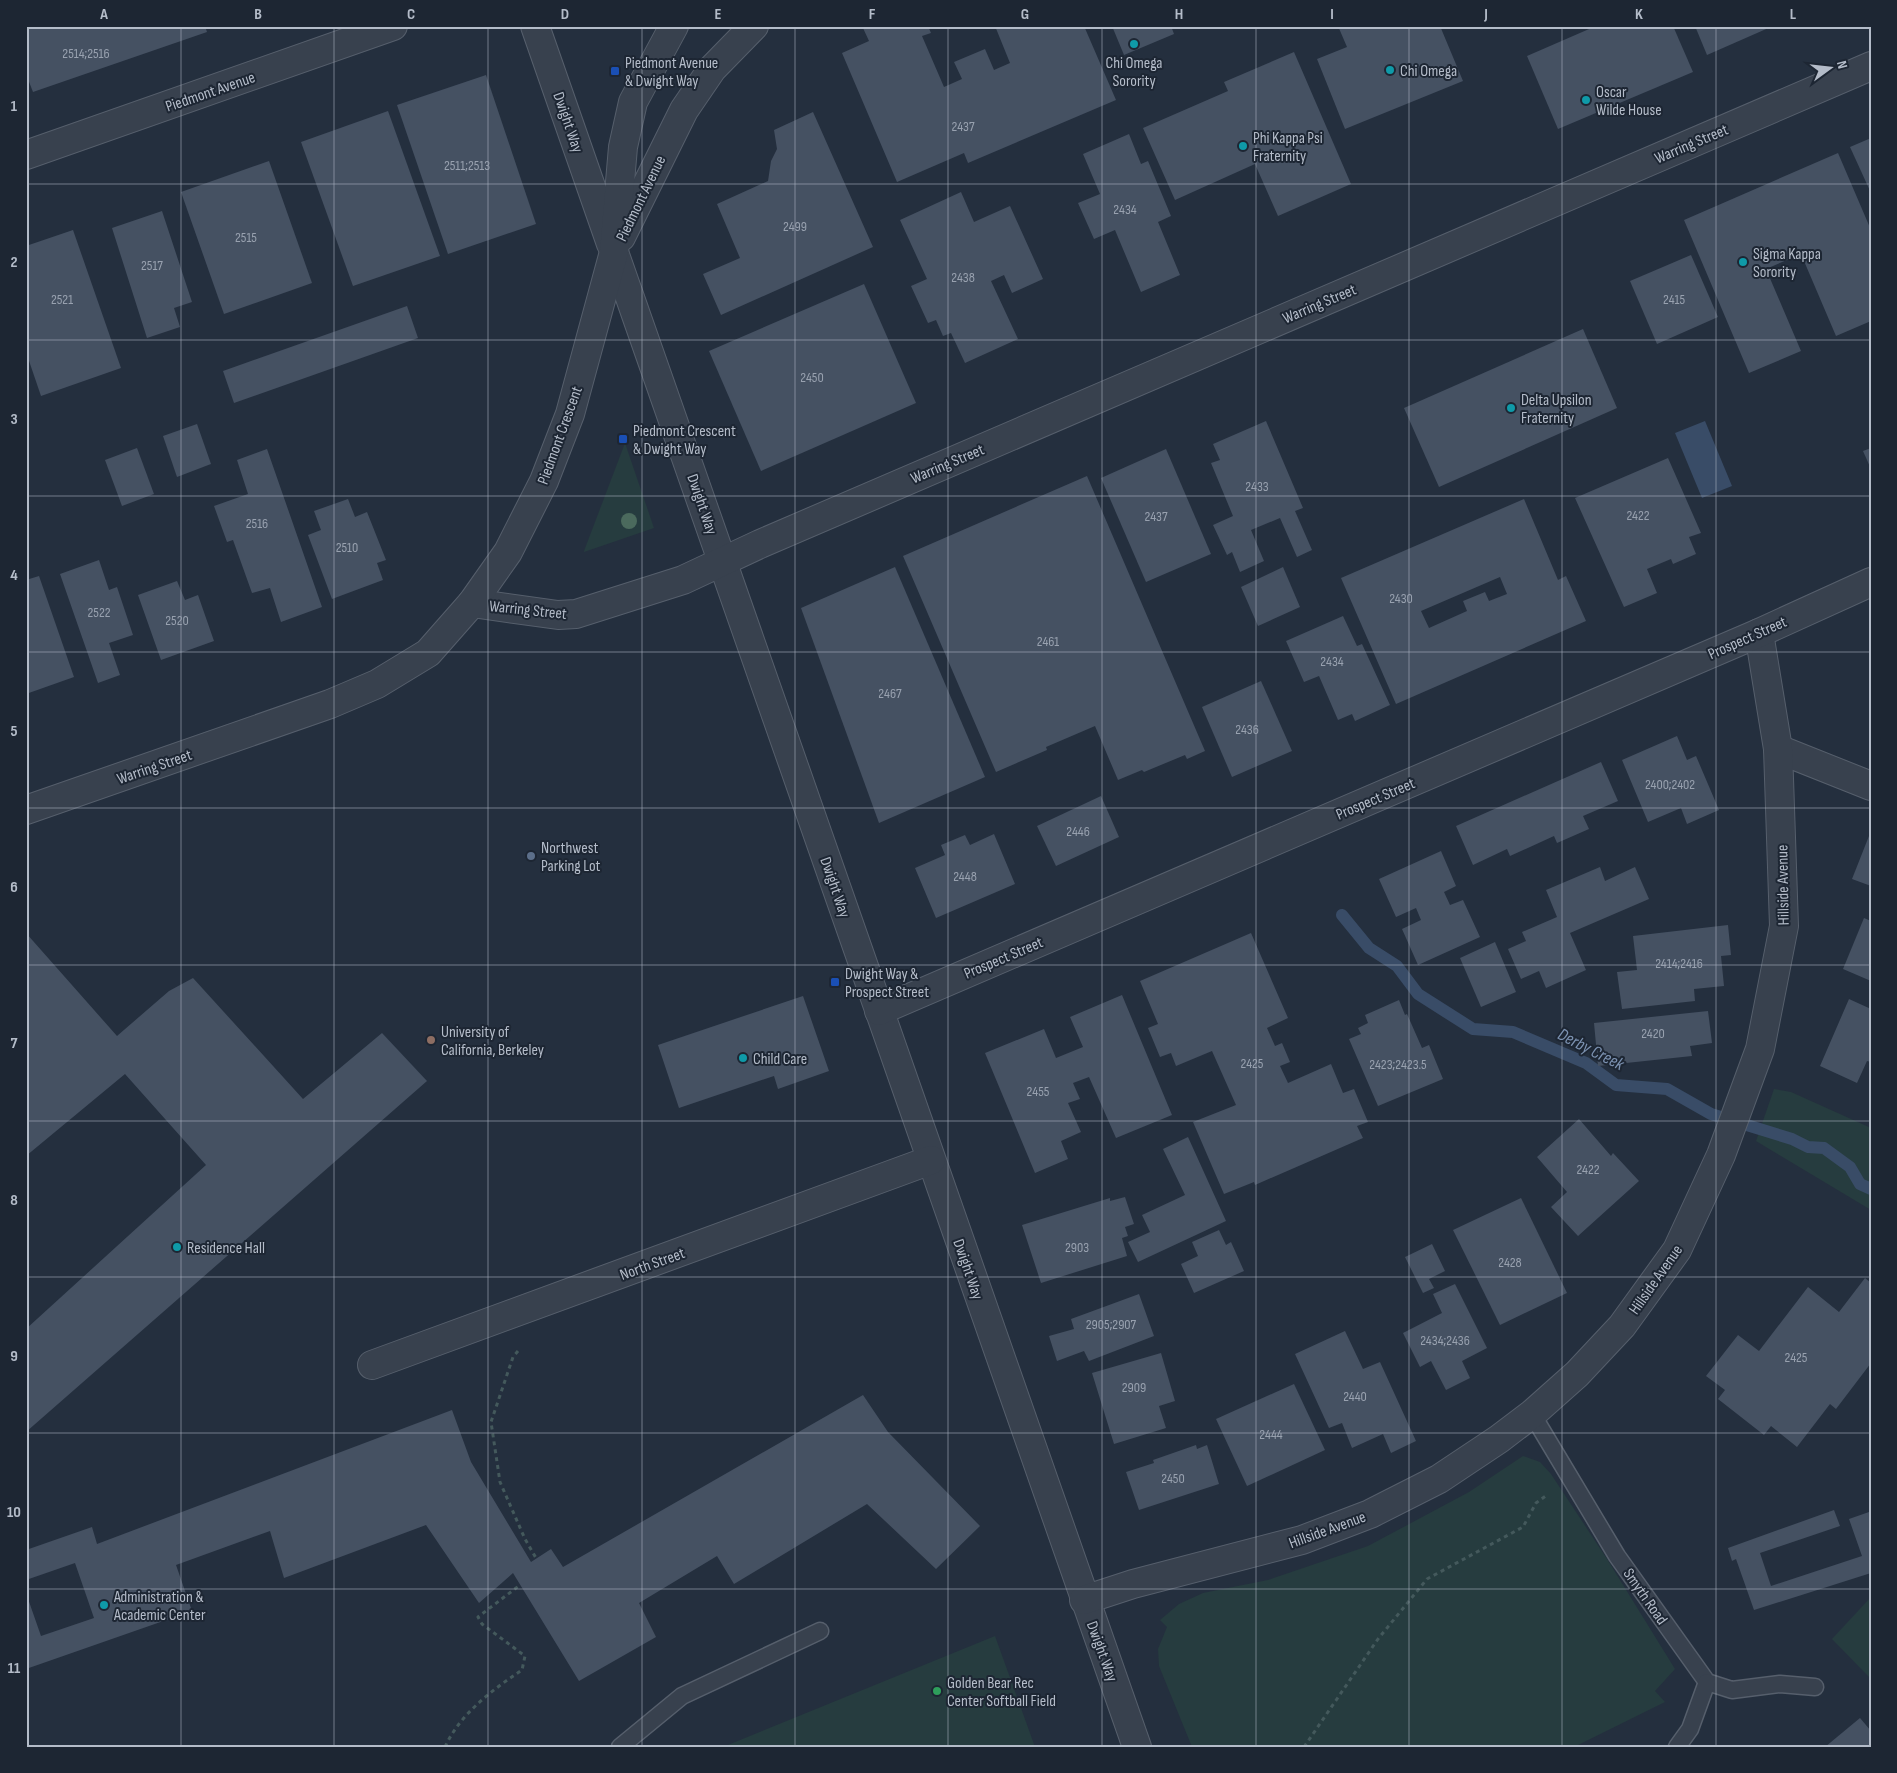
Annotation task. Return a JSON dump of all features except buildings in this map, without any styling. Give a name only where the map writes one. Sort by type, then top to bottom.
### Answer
[{"type":"street","name":"Piedmont Avenue","points":[[26,156],[393,26]]},
{"type":"street","name":"Dwight Way","points":[[536,26],[1084,1600],[1137,1747]]},
{"type":"street","name":"Piedmont Avenue","points":[[614,252],[623,147],[633,102],[674,26]]},
{"type":"street","name":"Piedmont Avenue","points":[[614,252],[684,110],[712,69],[754,26]]},
{"type":"street","name":"Warring Street","points":[[26,810],[330,704],[377,684],[428,654],[472,603],[558,615],[576,614],[683,580],[760,544],[1871,66]]},
{"type":"street","name":"Piedmont Crescent","points":[[472,603],[508,552],[544,481],[570,414],[614,252]]},
{"type":"street","name":"Prospect Street","points":[[879,1010],[1759,633],[1871,582]]},
{"type":"street","name":"Hillside Avenue","points":[[1084,1600],[1133,1584],[1302,1540],[1370,1514],[1439,1479],[1499,1439],[1532,1414],[1577,1374],[1622,1326],[1672,1258],[1722,1155],[1760,1049],[1784,926],[1778,749],[1759,633]]},
{"type":"street","points":[[1778,749],[1871,786]]},
{"type":"street","name":"North Street","points":[[372,1365],[931,1160]]},
{"type":"lane","name":"Smyth Road","points":[[1532,1414],[1617,1556],[1707,1682]]},
{"type":"lane","points":[[620,1747],[682,1696],[820,1631]]},
{"type":"lane","points":[[1677,1747],[1690,1729],[1707,1682],[1732,1690],[1780,1684],[1815,1687]]},
{"type":"path","points":[[526,1309],[533,1330],[514,1357],[491,1422],[500,1482],[525,1539],[536,1558]]},
{"type":"path","points":[[1304,1747],[1378,1639],[1427,1579],[1522,1527],[1536,1503],[1569,1478]]},
{"type":"path","points":[[445,1747],[452,1732],[491,1691],[522,1670],[525,1656],[482,1624],[478,1617],[520,1585]]},
{"type":"green space","points":[[625,443],[654,528],[584,552],[584,551]]},
{"type":"green space","points":[[1774,1089],[1791,1092],[1871,1128],[1871,1210],[1756,1141]]},
{"type":"green space","points":[[1523,1456],[1540,1462],[1551,1474],[1607,1559],[1675,1669],[1655,1691],[1665,1702],[1574,1747],[1192,1747],[1159,1666],[1158,1649],[1167,1627],[1160,1620],[1179,1604],[1203,1593],[1268,1580],[1368,1546],[1469,1492]]},
{"type":"green space","points":[[1871,1597],[1871,1679],[1832,1639]]},
{"type":"green space","name":"Golden Bear Rec Center Softball Field","points":[[995,1636],[1035,1747],[723,1747]]},
{"type":"water","points":[[1705,421],[1732,486],[1702,498],[1675,433]]},
{"type":"waterway","name":"Derby Creek","points":[[1342,915],[1369,948],[1397,966],[1418,994],[1473,1029],[1513,1032],[1586,1063],[1616,1085],[1667,1089],[1711,1114],[1792,1139],[1808,1147],[1824,1148],[1850,1167],[1860,1184],[1871,1189]]},
{"type":"place","name":"Chi Omega Sorority","points":[[1134,44]]},
{"type":"place","name":"Chi Omega","points":[[1390,70]]},
{"type":"place","name":"Piedmont Avenue & Dwight Way","points":[[615,71]]},
{"type":"place","name":"Oscar Wilde House","points":[[1586,100]]},
{"type":"place","name":"Phi Kappa Psi Fraternity","points":[[1243,146]]},
{"type":"place","name":"Sigma Kappa Sorority","points":[[1743,262]]},
{"type":"place","name":"Delta Upsilon Fraternity","points":[[1511,408]]},
{"type":"place","name":"Piedmont Crescent & Dwight Way","points":[[623,439]]},
{"type":"place","name":"Northwest Parking Lot","points":[[531,856]]},
{"type":"place","name":"Dwight Way & Prospect Street","points":[[835,982]]},
{"type":"place","name":"University of California, Berkeley","points":[[431,1040]]},
{"type":"place","name":"Child Care","points":[[743,1058]]},
{"type":"place","name":"Residence Hall","points":[[177,1247]]},
{"type":"place","name":"Administration & Academic Center","points":[[104,1605]]},
{"type":"place","name":"Golden Bear Rec Center Softball Field","points":[[937,1691]]}]
